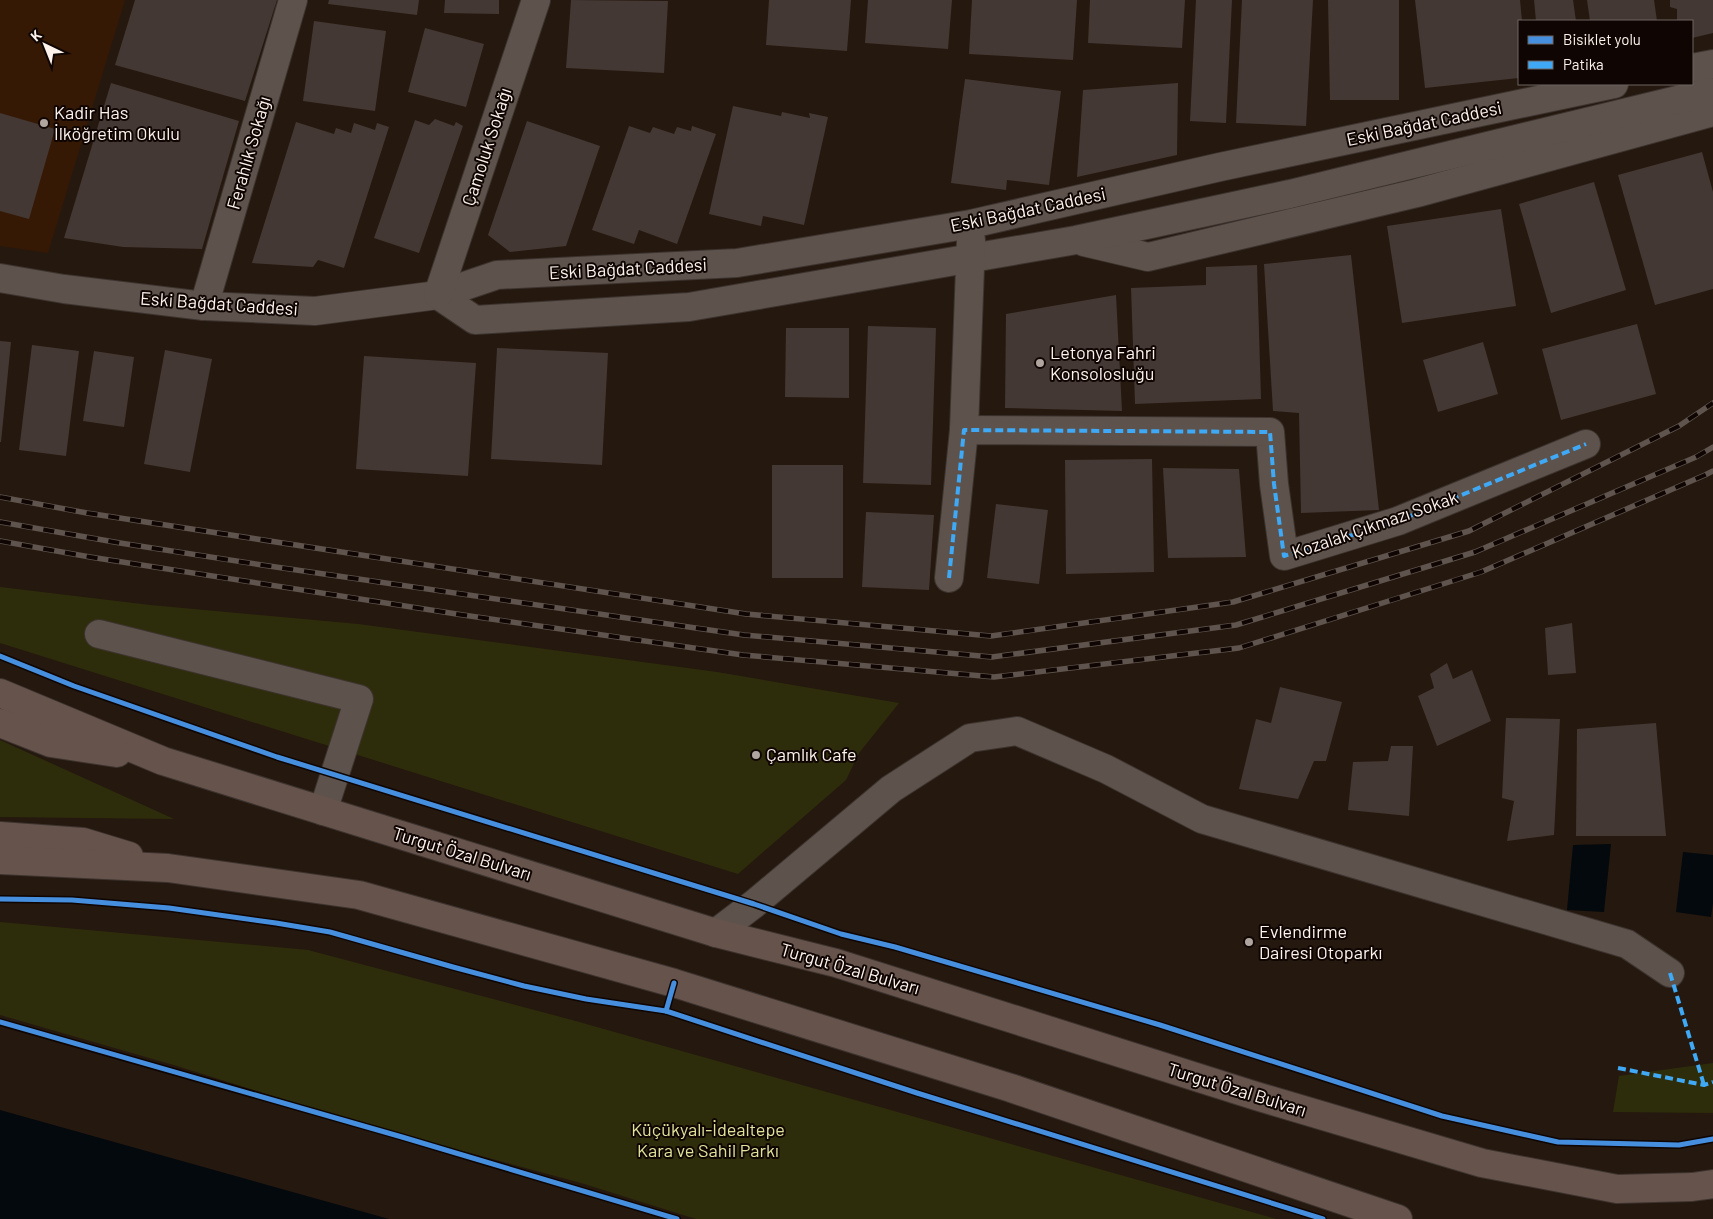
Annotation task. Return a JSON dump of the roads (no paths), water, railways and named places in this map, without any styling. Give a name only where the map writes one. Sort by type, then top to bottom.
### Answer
[{"type":"highway","name":"Turgut Özal Bulvarı","points":[[0,693],[163,761],[716,933],[836,962],[1246,1093],[1482,1163],[1617,1188],[1692,1187],[1713,1184]]},
{"type":"highway","points":[[0,723],[51,742],[163,761]]},
{"type":"highway","points":[[0,836],[83,842],[168,868]]},
{"type":"highway","points":[[0,860],[168,868],[359,895],[664,981],[1011,1088],[1398,1219]]},
{"type":"street","name":"Ferahlık Sokağı","points":[[204,306],[293,0]]},
{"type":"street","name":"Çamoluk Sokağı","points":[[438,295],[536,0]]},
{"type":"street","points":[[1693,68],[1713,64]]},
{"type":"street","name":"Eski Bağdat Caddesi","points":[[0,278],[64,289],[204,306],[315,311],[438,295],[497,275],[736,263],[971,224],[1220,167],[1609,85]]},
{"type":"street","name":"Eski Bağdat Caddesi","points":[[438,295],[475,320],[689,307],[1076,240],[1148,257],[1417,193],[1712,102]]},
{"type":"street","points":[[949,578],[964,430],[972,259],[971,224]]},
{"type":"street","name":"Kozalak Çıkmazı Sokak","points":[[964,430],[1270,432],[1274,484],[1284,556],[1398,521],[1586,444]]},
{"type":"street","points":[[99,634],[359,699],[324,811]]},
{"type":"street","points":[[716,933],[754,904],[891,789],[970,738],[1017,731],[1106,768],[1202,819],[1627,944],[1670,973]]},
{"type":"railway","points":[[0,497],[87,513],[746,614],[991,636],[1233,602],[1469,531],[1679,426],[1713,403]]},
{"type":"railway","points":[[0,522],[262,565],[744,635],[992,657],[1236,625],[1475,552],[1696,457],[1713,447]]},
{"type":"railway","points":[[0,541],[90,557],[463,615],[743,655],[994,677],[1239,648],[1481,572],[1713,471]]},
{"type":"place","name":"Kadir Has İlköğretim Okulu","points":[[44,123]]},
{"type":"place","name":"Letonya Fahri Konsolosluğu","points":[[1040,363]]},
{"type":"place","name":"Çamlık Cafe","points":[[756,755]]},
{"type":"place","name":"Evlendirme Dairesi Otoparkı","points":[[1249,942]]},
{"type":"park label","name":"Küçükyalı-İdealtepe Kara ve Sahil Parkı","points":[[708,1140]]}]
